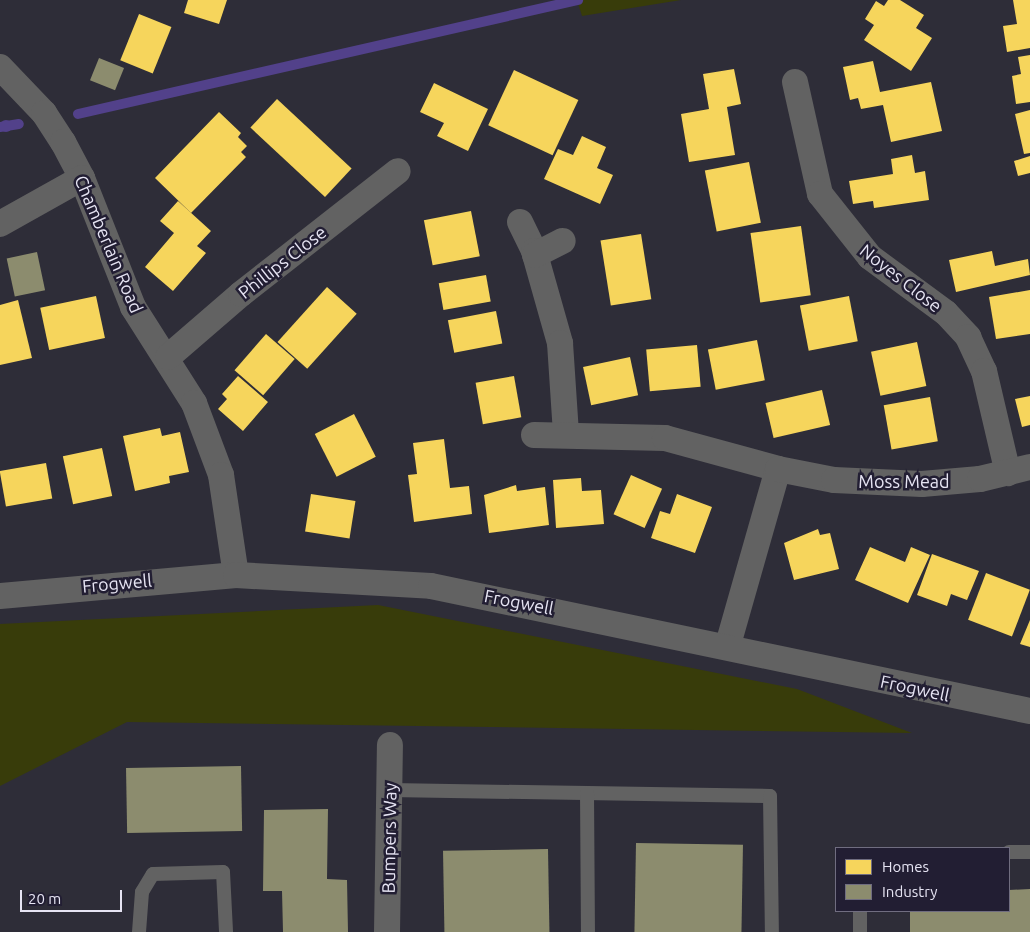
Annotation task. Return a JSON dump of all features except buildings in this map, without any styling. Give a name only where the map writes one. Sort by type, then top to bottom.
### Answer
[{"type":"street","name":"Chamberlain Road","points":[[0,67],[44,113],[82,178],[123,287],[168,357],[194,403],[221,475],[236,576]]},
{"type":"street","name":"Noyes Close","points":[[795,82],[815,131],[820,194],[847,232],[878,265],[946,313],[968,337],[984,371],[1019,470]]},
{"type":"street","name":"Phillips Close","points":[[168,357],[241,294],[398,172]]},
{"type":"street","points":[[0,224],[82,178]]},
{"type":"street","points":[[520,222],[535,255],[561,351],[566,433]]},
{"type":"street","points":[[535,255],[563,241]]},
{"type":"street","name":"Moss Mead","points":[[534,436],[566,433],[686,442],[778,469],[890,484],[950,483],[1019,470]]},
{"type":"street","points":[[728,645],[778,469]]},
{"type":"street","name":"Frogwell","points":[[0,596],[236,576],[431,586],[728,645],[1030,711]]},
{"type":"street","name":"Bumpers Way","points":[[387,932],[390,745]]},
{"type":"lane","points":[[390,790],[770,796],[772,932]]},
{"type":"lane","points":[[587,793],[588,932]]},
{"type":"lane","points":[[1010,852],[1030,852]]},
{"type":"lane","points":[[139,932],[142,892],[153,874],[223,872],[226,932]]},
{"type":"lane","points":[[860,912],[860,932]]},
{"type":"green space","points":[[577,0],[681,0],[582,16]]},
{"type":"green space","points":[[378,605],[797,689],[912,733],[127,722],[0,786],[0,624]]},
{"type":"shaded area","points":[[4,120],[8,120],[12,126],[8,132],[4,132],[0,128],[0,124]]},
{"type":"waterway","points":[[78,114],[578,0]]},
{"type":"waterway","points":[[0,127],[19,124]]}]
